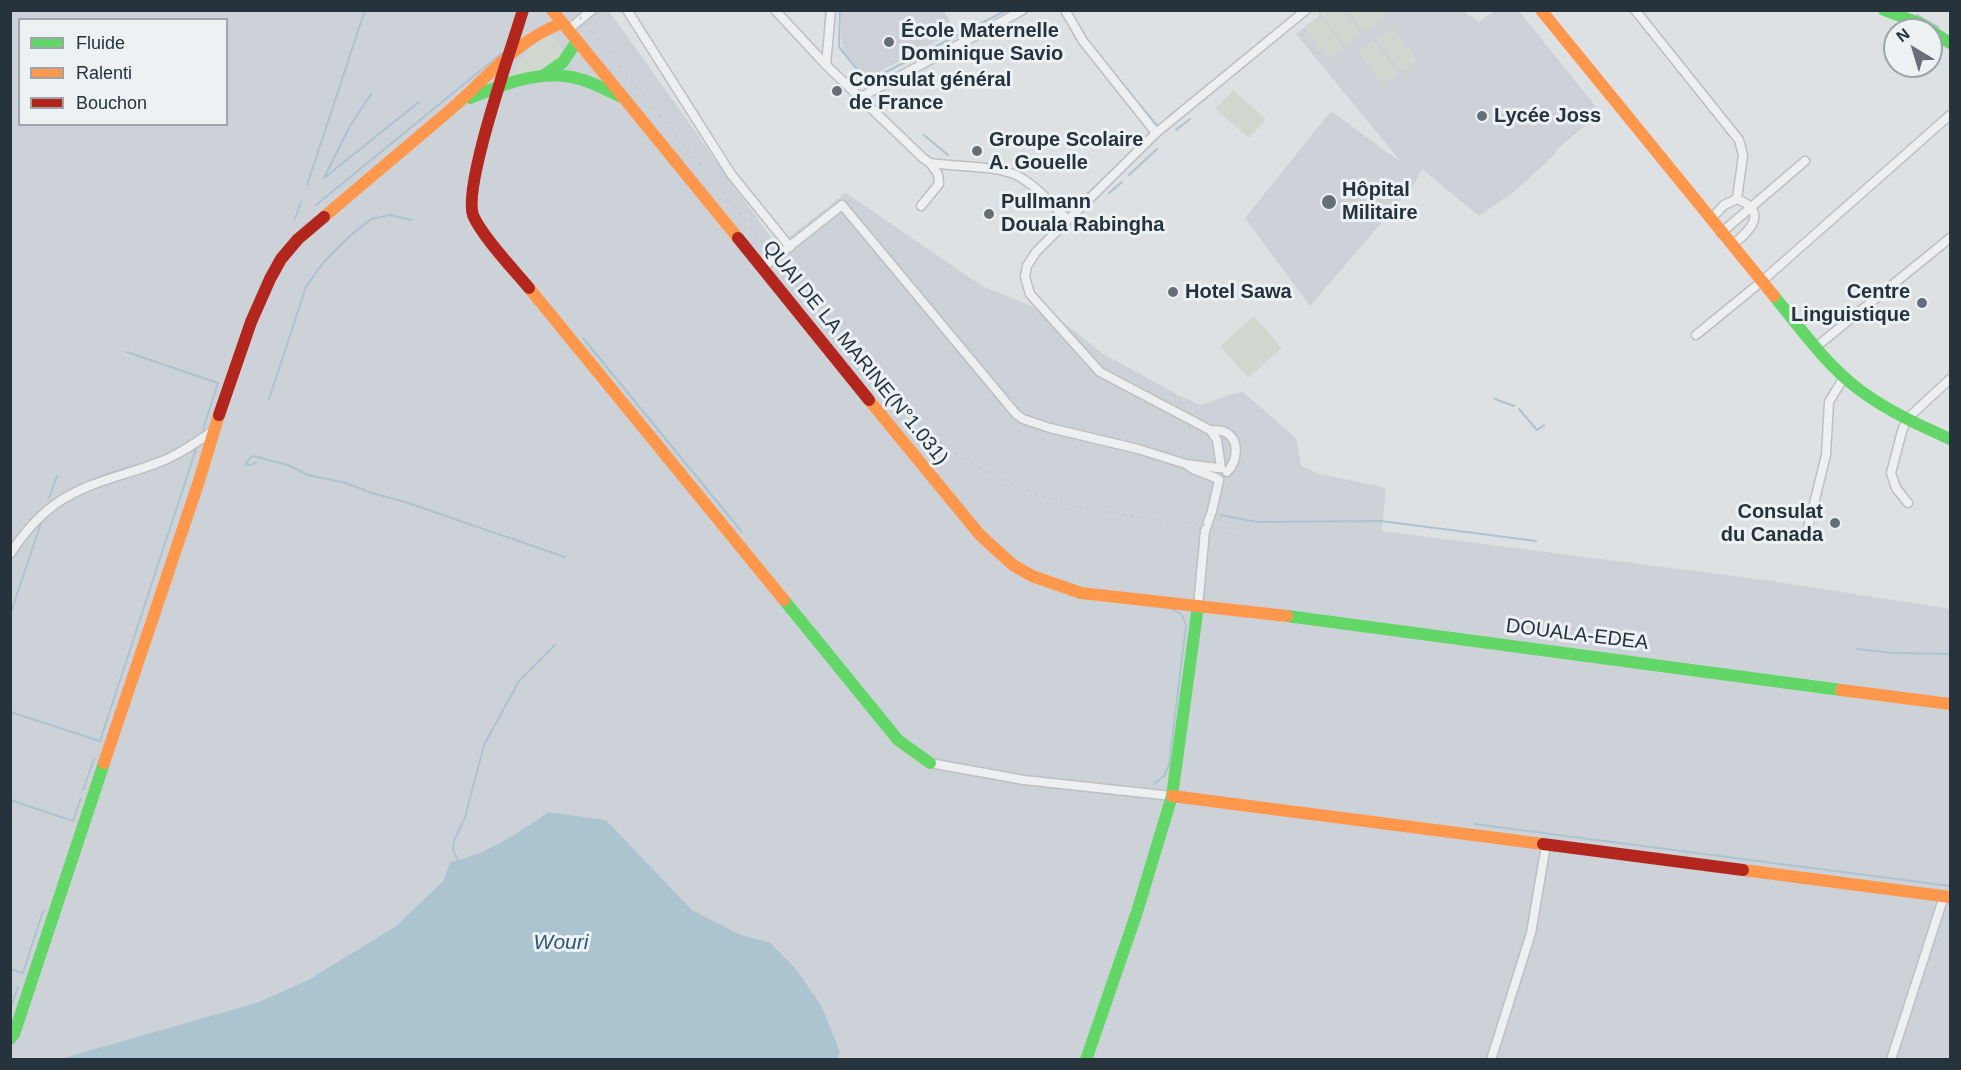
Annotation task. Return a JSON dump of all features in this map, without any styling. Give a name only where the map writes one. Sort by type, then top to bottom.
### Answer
[{"type":"main road","points":[[523,10],[486,132],[471,198],[473,214],[481,229],[898,740],[930,763]]},
{"type":"main road","name":"QUAI DE LA MARINE(N°1.031)","points":[[552,10],[980,535],[1013,565],[1032,576],[1081,593],[1198,606]]},
{"type":"main road","points":[[1542,10],[1761,282],[1844,377],[1861,391],[1907,419],[1950,439]]},
{"type":"main road","points":[[1884,10],[1933,28],[1950,43]]},
{"type":"main road","points":[[10,1039],[14,1034],[62,895],[251,322],[275,270],[298,239],[537,33],[565,27]]},
{"type":"main road","points":[[539,78],[562,64],[572,52],[577,41]]},
{"type":"main road","points":[[459,102],[500,86],[539,78],[569,77],[590,82],[625,100]]},
{"type":"main road","points":[[1086,1059],[1137,912],[1172,796],[1198,606]]},
{"type":"main road","name":"DOUALA-EDEA","points":[[1198,606],[1950,704]]},
{"type":"main road","points":[[1172,796],[1947,896]]},
{"type":"street","points":[[565,27],[592,10]]},
{"type":"street","points":[[627,10],[731,174],[789,247]]},
{"type":"street","points":[[775,10],[826,65],[930,163],[938,174],[939,184],[921,206]]},
{"type":"street","points":[[826,65],[831,10]]},
{"type":"street","points":[[861,97],[1023,10]]},
{"type":"street","points":[[1065,10],[1083,41],[1156,133]]},
{"type":"street","points":[[1222,470],[1236,458],[1235,444],[1226,433],[1210,430],[1100,372],[1030,294],[1025,277],[1027,266],[1036,252],[1156,133],[1306,10]]},
{"type":"street","points":[[1635,10],[1739,140],[1743,154],[1737,200]]},
{"type":"street","points":[[1696,335],[1761,282],[1950,116]]},
{"type":"street","points":[[1721,233],[1805,161]]},
{"type":"street","points":[[930,163],[1003,170],[1017,175],[1029,183],[1068,220]]},
{"type":"street","points":[[1711,219],[1724,205],[1737,200],[1750,207],[1755,222],[1732,246]]},
{"type":"street","points":[[762,268],[842,205],[1016,414],[1023,419],[1186,464],[1222,470]]},
{"type":"street","points":[[1816,347],[1950,238]]},
{"type":"street","points":[[1806,536],[1826,455],[1829,402],[1844,377]]},
{"type":"street","points":[[1908,503],[1896,488],[1891,473],[1907,419],[1950,380]]},
{"type":"street","points":[[10,554],[32,524],[57,503],[89,486],[166,459],[183,451],[214,430]]},
{"type":"street","points":[[1186,464],[1193,469],[1224,480],[1217,440],[1210,430]]},
{"type":"street","points":[[1198,606],[1205,531],[1212,511],[1217,479]]},
{"type":"street","points":[[930,763],[1024,780],[1172,796]]},
{"type":"street","points":[[1491,1059],[1532,933],[1546,845]]},
{"type":"street","points":[[1891,1059],[1947,896]]},
{"type":"shaded area","points":[[10,11],[609,11],[777,246],[846,193],[982,286],[1054,315],[1102,353],[1180,396],[1200,405],[1243,392],[1296,438],[1301,466],[1320,474],[1386,488],[1382,531],[1765,580],[1950,609],[1950,1059],[837,1059],[840,1052],[769,942],[741,935],[692,910],[606,820],[548,812],[511,839],[469,858],[450,863],[444,880],[396,926],[308,980],[256,1003],[60,1059],[11,1059]]},
{"type":"shaded area","name":"École Maternelle Dominique Savio","points":[[841,11],[944,11],[955,31],[870,75],[861,72],[843,51]]},
{"type":"shaded area","name":"Lycée Joss","points":[[1325,11],[1463,11],[1479,22],[1494,11],[1519,11],[1601,113],[1557,149],[1554,155],[1515,191],[1479,216],[1422,169],[1413,186],[1310,306],[1245,218],[1331,111],[1402,163],[1296,34]]},
{"type":"shaded area","points":[[1325,11],[1343,11],[1362,34],[1346,46],[1321,14]]},
{"type":"shaded area","points":[[1348,11],[1382,11],[1386,16],[1365,32]]},
{"type":"shaded area","points":[[1319,16],[1344,48],[1329,60],[1304,28]]},
{"type":"shaded area","points":[[1393,28],[1418,60],[1402,72],[1377,40]]},
{"type":"shaded area","points":[[550,36],[556,39],[562,48],[560,61],[538,71],[525,74],[514,73],[515,68],[530,48],[539,40]]},
{"type":"shaded area","points":[[1373,40],[1398,73],[1383,85],[1358,52]]},
{"type":"shaded area","points":[[1233,90],[1266,119],[1249,138],[1215,109]]},
{"type":"shaded area","points":[[1254,316],[1282,348],[1248,378],[1220,346]]},
{"type":"water","name":"Wouri","points":[[548,812],[606,820],[692,910],[741,935],[769,942],[795,968],[821,1005],[840,1052],[837,1059],[60,1059],[256,1003],[308,980],[396,926],[444,880],[450,862],[490,848],[513,836]]},
{"type":"waterway","points":[[307,185],[365,10]]},
{"type":"waterway","points":[[825,33],[826,10]]},
{"type":"waterway","points":[[840,10],[839,47],[864,78]]},
{"type":"waterway","points":[[874,78],[1007,10]]},
{"type":"waterway","points":[[1917,15],[1922,18]]},
{"type":"waterway","points":[[1067,21],[1077,40]]},
{"type":"waterway","points":[[316,205],[502,53]]},
{"type":"waterway","points":[[1109,67],[1135,99]]},
{"type":"waterway","points":[[371,94],[350,126],[324,178],[419,102]]},
{"type":"waterway","points":[[1140,105],[1158,127]]},
{"type":"waterway","points":[[1176,130],[1190,119]]},
{"type":"waterway","points":[[924,135],[948,155]]},
{"type":"waterway","points":[[1129,175],[1157,149]]},
{"type":"waterway","points":[[1077,204],[1116,167]]},
{"type":"waterway","points":[[1109,193],[1122,182]]},
{"type":"waterway","points":[[295,219],[301,202]]},
{"type":"waterway","points":[[269,399],[306,287],[323,263],[371,219],[390,215],[411,220]]},
{"type":"waterway","points":[[583,338],[742,532]]},
{"type":"waterway","points":[[127,352],[218,383],[203,429]]},
{"type":"waterway","points":[[1495,399],[1514,406]]},
{"type":"waterway","points":[[1519,409],[1537,430],[1544,425]]},
{"type":"waterway","points":[[10,712],[100,741],[197,446]]},
{"type":"waterway","points":[[256,462],[251,465],[246,464],[253,456],[288,465],[308,475],[346,483],[565,557]]},
{"type":"waterway","points":[[79,486],[141,464]]},
{"type":"waterway","points":[[49,498],[57,476]]},
{"type":"waterway","points":[[1220,515],[1257,522],[1381,521],[1536,541]]},
{"type":"waterway","points":[[10,615],[41,523]]},
{"type":"waterway","points":[[1154,784],[1164,776],[1169,765],[1186,625],[1182,615],[1172,609]]},
{"type":"waterway","points":[[458,861],[453,849],[454,841],[465,817],[484,745],[519,681],[555,645]]},
{"type":"waterway","points":[[1857,649],[1894,653],[1950,654]]},
{"type":"waterway","points":[[83,790],[94,759]]},
{"type":"waterway","points":[[10,800],[73,821],[81,798]]},
{"type":"waterway","points":[[1474,824],[1950,886]]},
{"type":"waterway","points":[[10,969],[23,973],[43,911]]},
{"type":"waterway","points":[[10,1010],[18,987]]},
{"type":"railway","points":[[574,10],[883,390],[936,440],[999,478],[1030,492],[1062,502],[1120,514],[1246,530]]},
{"type":"traffic: fast","points":[[1884,10],[1919,23],[1950,43]]},
{"type":"traffic: fast","points":[[543,76],[563,62],[577,41]]},
{"type":"traffic: fast","points":[[470,98],[519,80],[545,76],[584,80],[619,96]]},
{"type":"traffic: fast","points":[[1774,296],[1814,346],[1849,381],[1893,411],[1950,439]]},
{"type":"traffic: fast","points":[[784,600],[898,740],[930,763]]},
{"type":"traffic: fast","points":[[1086,1060],[1137,912],[1172,796],[1198,606]]},
{"type":"traffic: fast","points":[[1287,616],[1841,690]]},
{"type":"traffic: fast","points":[[10,1039],[14,1034],[104,763]]},
{"type":"traffic: slow","points":[[552,10],[738,238]]},
{"type":"traffic: slow","points":[[1541,10],[1774,296]]},
{"type":"traffic: slow","points":[[324,217],[457,104],[493,69],[532,38],[562,23]]},
{"type":"traffic: slow","points":[[529,288],[784,600]]},
{"type":"traffic: slow","points":[[869,400],[980,535],[1013,565],[1032,576],[1081,593],[1287,616]]},
{"type":"traffic: slow","points":[[104,763],[219,415]]},
{"type":"traffic: slow","points":[[1841,690],[1950,704]]},
{"type":"traffic: slow","points":[[1172,796],[1543,844]]},
{"type":"traffic: slow","points":[[1743,870],[1950,897]]},
{"type":"traffic: jam","points":[[523,10],[482,147],[472,199],[473,215],[477,223],[529,288]]},
{"type":"traffic: jam","points":[[219,415],[251,322],[270,279],[281,259],[298,239],[324,217]]},
{"type":"traffic: jam","points":[[738,238],[869,400]]},
{"type":"traffic: jam","points":[[1543,844],[1743,870]]},
{"type":"place","name":"École Maternelle Dominique Savio","points":[[889,42]]},
{"type":"place","name":"Consulat général de France","points":[[837,91]]},
{"type":"place","name":"Lycée Joss","points":[[1482,116]]},
{"type":"place","name":"Groupe Scolaire A. Gouelle","points":[[977,151]]},
{"type":"place","name":"Hôpital Militaire","points":[[1329,202]]},
{"type":"place","name":"Pullmann Douala Rabingha","points":[[989,214]]},
{"type":"place","name":"Hotel Sawa","points":[[1173,292]]},
{"type":"place","name":"Centre Linguistique","points":[[1922,303]]},
{"type":"place","name":"Consulat du Canada","points":[[1835,523]]}]
